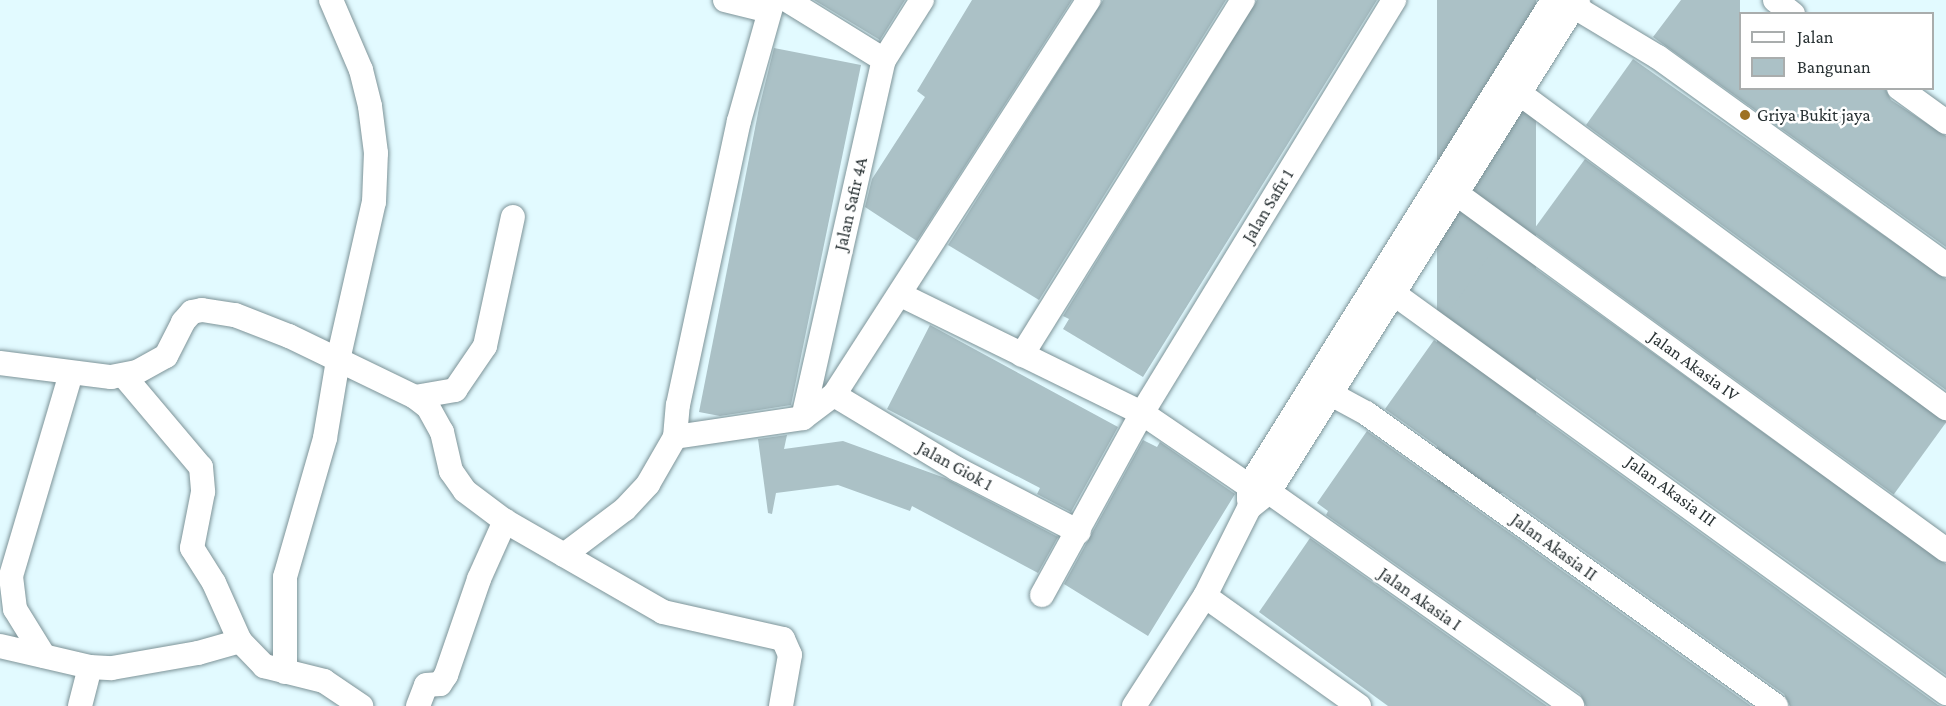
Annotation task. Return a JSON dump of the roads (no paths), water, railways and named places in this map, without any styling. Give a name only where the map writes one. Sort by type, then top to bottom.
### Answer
[{"type":"street","points":[[285,672],[285,577],[325,438],[338,360],[374,202],[376,153],[361,70],[331,0]]},
{"type":"street","points":[[724,0],[776,4],[884,60]]},
{"type":"street","name":"Jalan Safir 4A","points":[[803,418],[884,60],[922,0]]},
{"type":"street","points":[[675,437],[803,418],[834,395],[901,295],[1089,0]]},
{"type":"street","points":[[1022,355],[1243,0]]},
{"type":"street","name":"Jalan Safir 1","points":[[1142,413],[1394,0]]},
{"type":"street","points":[[1774,0],[1790,12]]},
{"type":"street","points":[[1256,495],[1329,393],[1393,292],[1450,188],[1519,93],[1567,2]]},
{"type":"street","points":[[1134,706],[1205,596],[1256,495],[1567,2]]},
{"type":"street","points":[[1567,2],[1703,88],[1946,265]]},
{"type":"street","points":[[564,555],[625,509],[648,484],[675,437],[678,405],[739,121],[776,4]]},
{"type":"street","points":[[1902,90],[1946,122]]},
{"type":"street","points":[[1519,93],[1946,408]]},
{"type":"street","name":"Jalan Akasia IV","points":[[1450,188],[1946,550]]},
{"type":"street","points":[[415,397],[455,390],[472,370],[492,329],[513,218]]},
{"type":"street","name":"Jalan Akasia III","points":[[1393,292],[1946,693]]},
{"type":"street","name":"Jalan Akasia I","points":[[901,295],[1142,413],[1256,495],[1572,706]]},
{"type":"street","points":[[0,363],[71,374],[124,376],[147,369],[166,356],[183,322],[192,312],[218,310],[256,323],[415,397],[436,419],[456,478],[465,491],[505,521],[663,612],[783,639],[790,655],[781,706]]},
{"type":"street","points":[[44,656],[15,609],[10,576],[71,374]]},
{"type":"street","points":[[124,376],[139,398],[201,467],[203,492],[192,548],[214,583],[240,641],[264,666],[285,672],[336,697],[361,706]]},
{"type":"street","name":"Jalan Akasia II","points":[[1329,393],[1366,413],[1776,706]]},
{"type":"street","name":"Jalan Giok 1","points":[[834,395],[957,469],[1079,532]]},
{"type":"street","points":[[1042,595],[1079,532],[1142,413]]},
{"type":"street","points":[[418,706],[426,685],[440,684],[446,675],[475,589],[505,521]]},
{"type":"street","points":[[1205,596],[1359,706]]},
{"type":"street","points":[[0,646],[90,667],[149,662],[240,641]]},
{"type":"street","points":[[80,706],[90,667]]},
{"type":"place","name":"Griya Bukit jaya","points":[[1745,115]]}]
